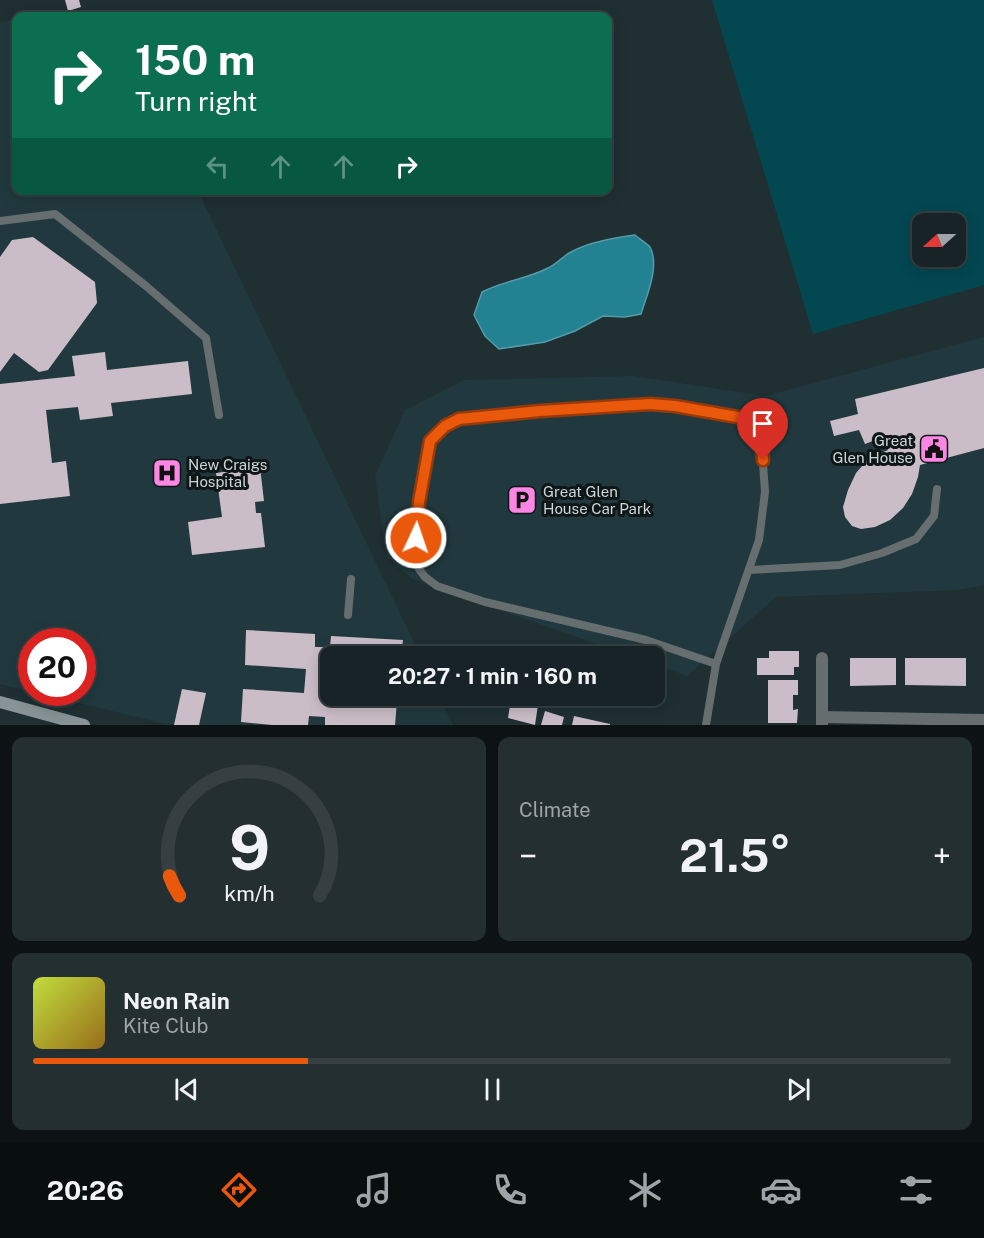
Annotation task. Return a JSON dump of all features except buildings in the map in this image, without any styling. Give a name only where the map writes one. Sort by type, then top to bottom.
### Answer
[{"type":"street","points":[[822,657],[822,721],[984,720]]},
{"type":"street","points":[[0,702],[59,722],[84,725]]},
{"type":"lane","points":[[0,221],[55,214],[146,286],[206,338],[219,415]]},
{"type":"lane","points":[[706,725],[716,664],[759,540],[765,492],[760,421],[675,406],[650,404],[459,419],[445,426],[430,441],[416,523],[419,569],[425,577],[438,586],[485,602],[646,640],[716,664]]},
{"type":"lane","points":[[750,570],[840,565],[882,552],[916,538],[934,516],[937,489]]},
{"type":"lane","points":[[348,615],[351,579]]},
{"type":"shaded area","points":[[712,0],[984,0],[984,285],[813,334]]},
{"type":"shaded area","name":"New Craigs Hospital","points":[[12,20],[12,195],[200,195],[416,646],[320,646],[320,706],[444,706],[453,725],[170,725],[91,706],[96,706],[96,628],[18,628],[18,689],[0,684],[0,22]]},
{"type":"shaded area","points":[[635,235],[650,247],[654,263],[652,280],[641,314],[625,317],[603,316],[575,331],[545,342],[499,349],[485,336],[474,315],[482,292],[540,272],[585,246]]},
{"type":"shaded area","points":[[984,337],[984,585],[958,590],[776,597],[687,676],[665,668],[665,646],[602,646],[412,579],[386,556],[375,476],[405,410],[464,380],[633,376],[765,396]]},
{"type":"place","name":"Great Glen House","points":[[934,449]]},
{"type":"place","name":"New Craigs Hospital","points":[[167,473]]},
{"type":"place","name":"Great Glen House Car Park","points":[[522,500]]},
{"type":"route","points":[[416,538],[419,502],[430,441],[445,426],[459,419],[650,404],[675,406],[760,421],[763,460]]}]
